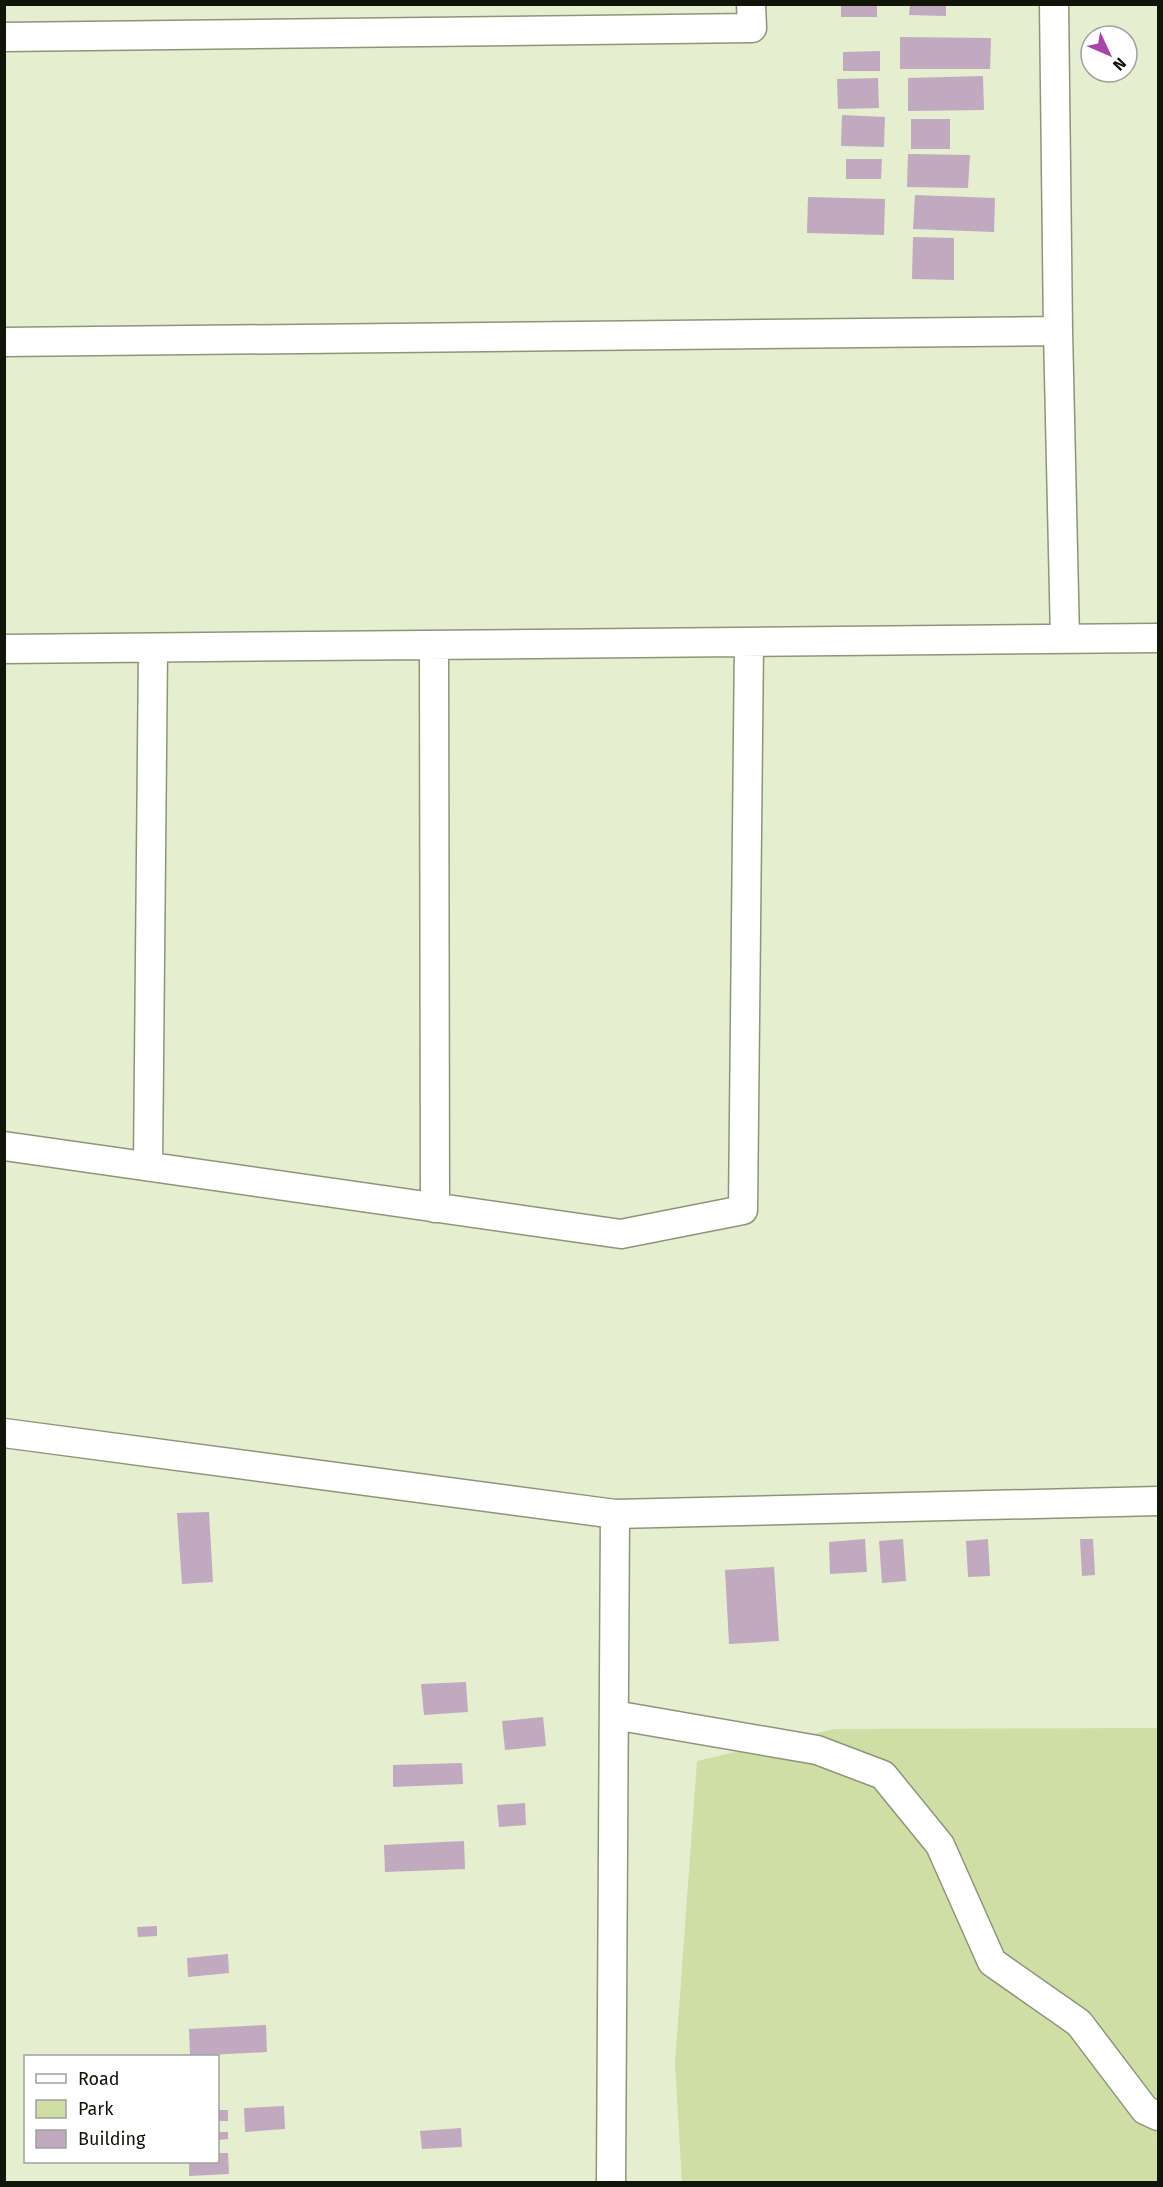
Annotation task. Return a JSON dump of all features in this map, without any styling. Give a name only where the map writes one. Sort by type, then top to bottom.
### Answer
[{"type":"street","points":[[4,37],[752,28],[752,4]]},
{"type":"street","points":[[1054,4],[1065,639]]},
{"type":"street","points":[[4,342],[1058,331]]},
{"type":"street","points":[[4,650],[1158,638]]},
{"type":"street","points":[[4,1146],[621,1234],[743,1210],[749,642]]},
{"type":"street","points":[[434,645],[435,1208]]},
{"type":"street","points":[[148,1166],[153,648]]},
{"type":"street","points":[[4,1433],[615,1514],[1158,1501]]},
{"type":"street","points":[[611,2182],[615,1514]]},
{"type":"street","points":[[614,1715],[817,1750],[883,1775],[940,1845],[992,1962],[1079,2023],[1145,2110],[1158,2116]]},
{"type":"green space","points":[[1158,1728],[1158,2182],[682,2182],[675,2064],[697,1761],[835,1729]]},
{"type":"building","points":[[841,4],[877,4],[877,17],[841,17]]},
{"type":"building","points":[[910,4],[946,4],[946,16],[909,15]]},
{"type":"building","points":[[900,37],[991,38],[990,69],[900,69]]},
{"type":"building","points":[[880,51],[880,71],[843,71],[843,52]]},
{"type":"building","points":[[983,76],[984,110],[908,111],[908,78]]},
{"type":"building","points":[[878,78],[879,108],[838,109],[837,79]]},
{"type":"building","points":[[842,115],[885,117],[884,147],[841,146]]},
{"type":"building","points":[[911,119],[950,119],[950,149],[911,149]]},
{"type":"building","points":[[908,154],[970,155],[968,188],[907,187]]},
{"type":"building","points":[[846,159],[882,159],[881,179],[846,179]]},
{"type":"building","points":[[915,195],[995,198],[994,232],[913,229]]},
{"type":"building","points":[[808,197],[885,199],[884,235],[807,233]]},
{"type":"building","points":[[913,237],[954,238],[954,280],[912,279]]},
{"type":"building","points":[[209,1512],[213,1582],[182,1584],[177,1513]]},
{"type":"building","points":[[865,1539],[867,1572],[830,1574],[829,1542]]},
{"type":"building","points":[[903,1539],[906,1581],[882,1583],[879,1541]]},
{"type":"building","points":[[988,1539],[990,1576],[968,1577],[966,1541]]},
{"type":"building","points":[[1080,1539],[1093,1539],[1095,1575],[1082,1576]]},
{"type":"building","points":[[774,1567],[779,1641],[729,1644],[725,1570]]},
{"type":"building","points":[[466,1682],[468,1712],[424,1715],[421,1684]]},
{"type":"building","points":[[543,1717],[546,1746],[505,1750],[502,1721]]},
{"type":"building","points":[[462,1763],[463,1784],[393,1787],[393,1765]]},
{"type":"building","points":[[525,1803],[526,1825],[499,1827],[497,1805]]},
{"type":"building","points":[[464,1841],[465,1869],[385,1872],[384,1845]]},
{"type":"building","points":[[157,1926],[157,1936],[138,1937],[137,1927]]},
{"type":"building","points":[[228,1954],[229,1973],[188,1977],[187,1958]]},
{"type":"building","points":[[266,2025],[267,2052],[190,2055],[189,2029]]},
{"type":"building","points":[[284,2106],[285,2129],[245,2132],[244,2108]]},
{"type":"building","points":[[219,2110],[228,2110],[228,2121],[219,2121]]},
{"type":"building","points":[[461,2128],[462,2147],[422,2149],[420,2131]]},
{"type":"building","points":[[219,2132],[228,2132],[228,2139],[219,2140]]},
{"type":"building","points":[[219,2153],[228,2153],[229,2174],[189,2176],[189,2163],[219,2163]]}]
